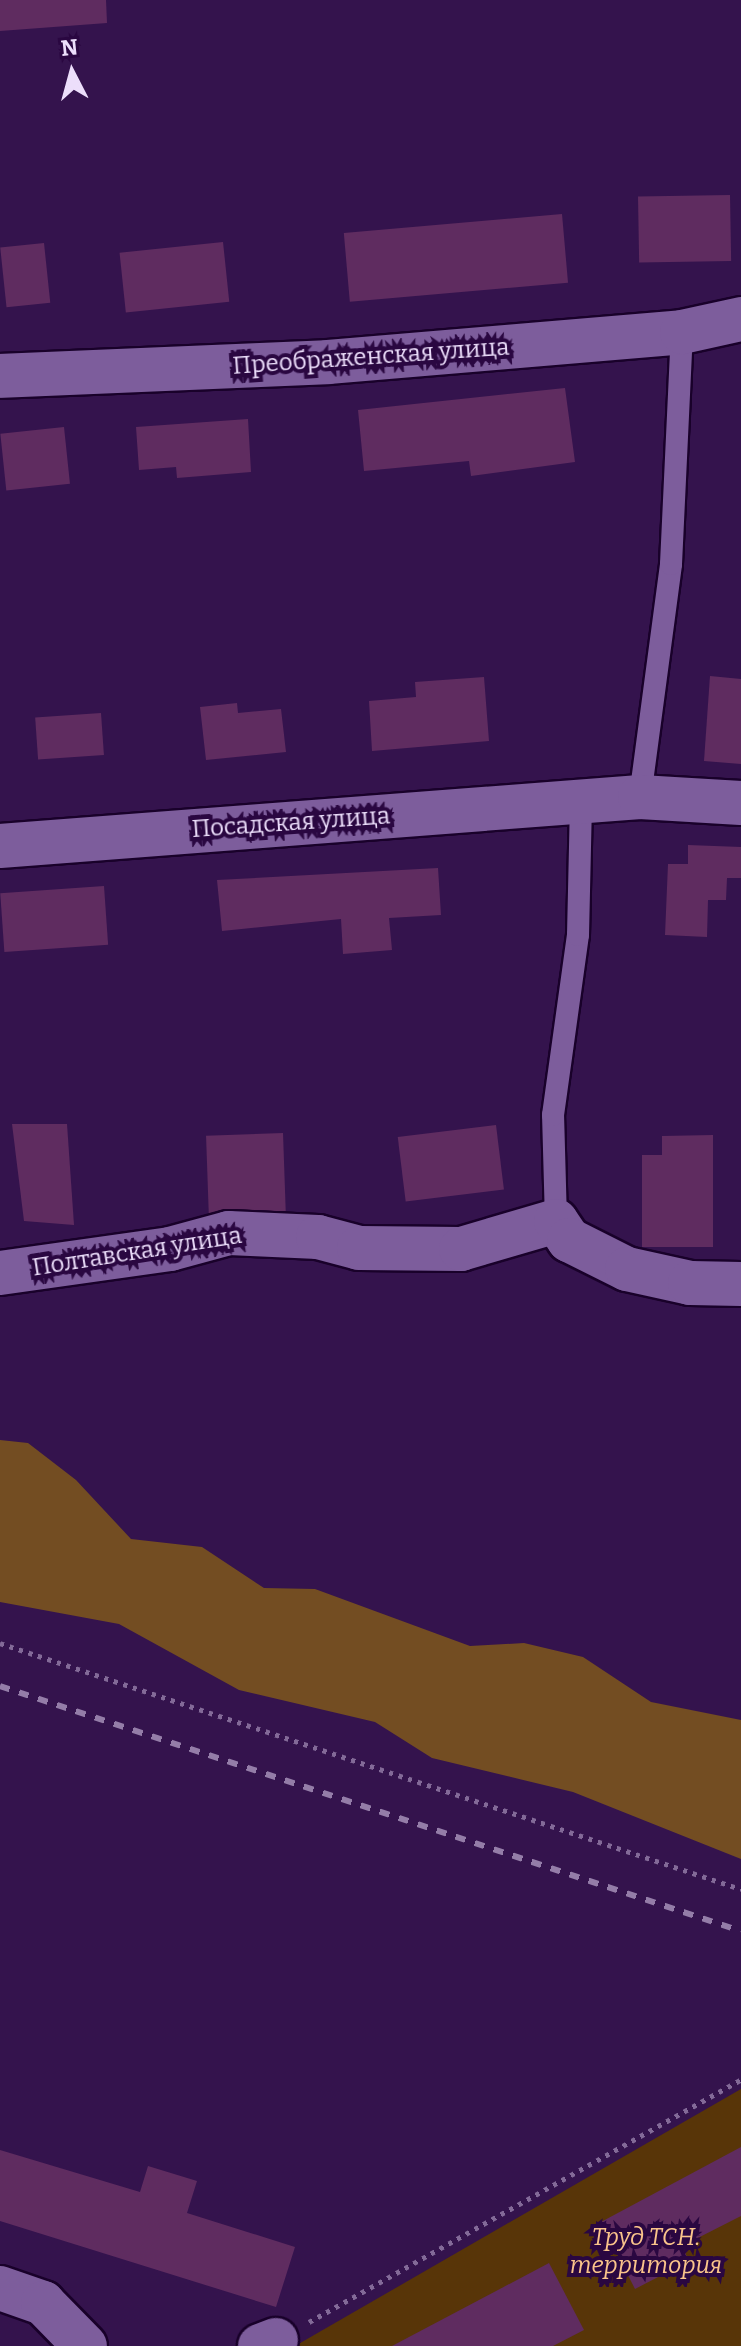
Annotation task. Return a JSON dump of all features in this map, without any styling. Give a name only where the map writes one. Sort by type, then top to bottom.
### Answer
[{"type":"street","name":"Преображенская улица","points":[[0,376],[328,362],[682,332],[741,319]]},
{"type":"street","name":"Посадская улица","points":[[0,846],[581,800],[640,797],[741,803]]},
{"type":"street","name":"Полтавская улица","points":[[0,1273],[170,1249],[229,1233],[302,1235],[359,1248],[461,1249],[556,1221]]},
{"type":"street","points":[[556,1221],[569,1240],[627,1269],[741,1284]]},
{"type":"street","points":[[0,2288],[43,2303],[85,2346]]},
{"type":"lane","points":[[640,797],[670,579],[682,332]]},
{"type":"lane","points":[[556,1221],[553,1115],[578,935],[581,800]]},
{"type":"path","points":[[0,1643],[741,1889]]},
{"type":"path","points":[[268,2343],[741,2080]]},
{"type":"green space","name":"Труд ТСН. территория","points":[[741,2089],[741,2346],[295,2346]]},
{"type":"shaded area","points":[[0,1440],[28,1443],[76,1480],[131,1539],[202,1547],[264,1588],[315,1589],[470,1646],[524,1643],[583,1657],[651,1702],[741,1720],[741,1859],[573,1792],[432,1758],[375,1722],[239,1690],[119,1624],[0,1602]]},
{"type":"building","points":[[0,0],[106,0],[107,23],[0,31]]},
{"type":"building","points":[[730,195],[731,261],[639,263],[638,197]]},
{"type":"building","points":[[562,214],[568,283],[350,302],[344,233]]},
{"type":"building","points":[[223,242],[229,302],[126,313],[120,253]]},
{"type":"building","points":[[44,243],[50,303],[7,307],[0,248]]},
{"type":"building","points":[[565,388],[575,462],[471,476],[469,461],[364,471],[358,410]]},
{"type":"building","points":[[248,419],[251,472],[177,478],[176,467],[139,470],[136,427]]},
{"type":"building","points":[[64,427],[70,484],[6,490],[0,434]]},
{"type":"building","points":[[710,676],[741,679],[741,764],[704,761]]},
{"type":"building","points":[[484,677],[489,741],[372,751],[369,701],[416,697],[415,682]]},
{"type":"building","points":[[237,703],[238,713],[281,709],[286,752],[206,760],[200,707]]},
{"type":"building","points":[[101,713],[104,755],[38,760],[35,718]]},
{"type":"building","points":[[688,845],[741,847],[741,878],[727,878],[726,900],[708,900],[707,937],[665,935],[668,864],[688,864]]},
{"type":"building","points":[[438,868],[441,915],[389,918],[392,950],[343,954],[341,919],[222,931],[217,880]]},
{"type":"building","points":[[104,886],[108,945],[4,952],[0,893]]},
{"type":"building","points":[[12,1124],[67,1124],[74,1225],[24,1221]]},
{"type":"building","points":[[496,1125],[504,1190],[406,1202],[398,1137]]},
{"type":"building","points":[[283,1133],[286,1211],[209,1214],[206,1136]]},
{"type":"building","points":[[713,1135],[713,1247],[642,1247],[642,1155],[662,1155],[662,1136]]},
{"type":"building","points":[[741,2147],[741,2216],[682,2246],[689,2261],[635,2289],[601,2222]]},
{"type":"building","points":[[0,2150],[140,2192],[148,2166],[197,2181],[187,2213],[295,2247],[276,2307],[0,2221]]},
{"type":"building","points":[[549,2263],[584,2330],[553,2346],[392,2346]]},
{"type":"railway","points":[[0,1686],[741,1931]]}]
